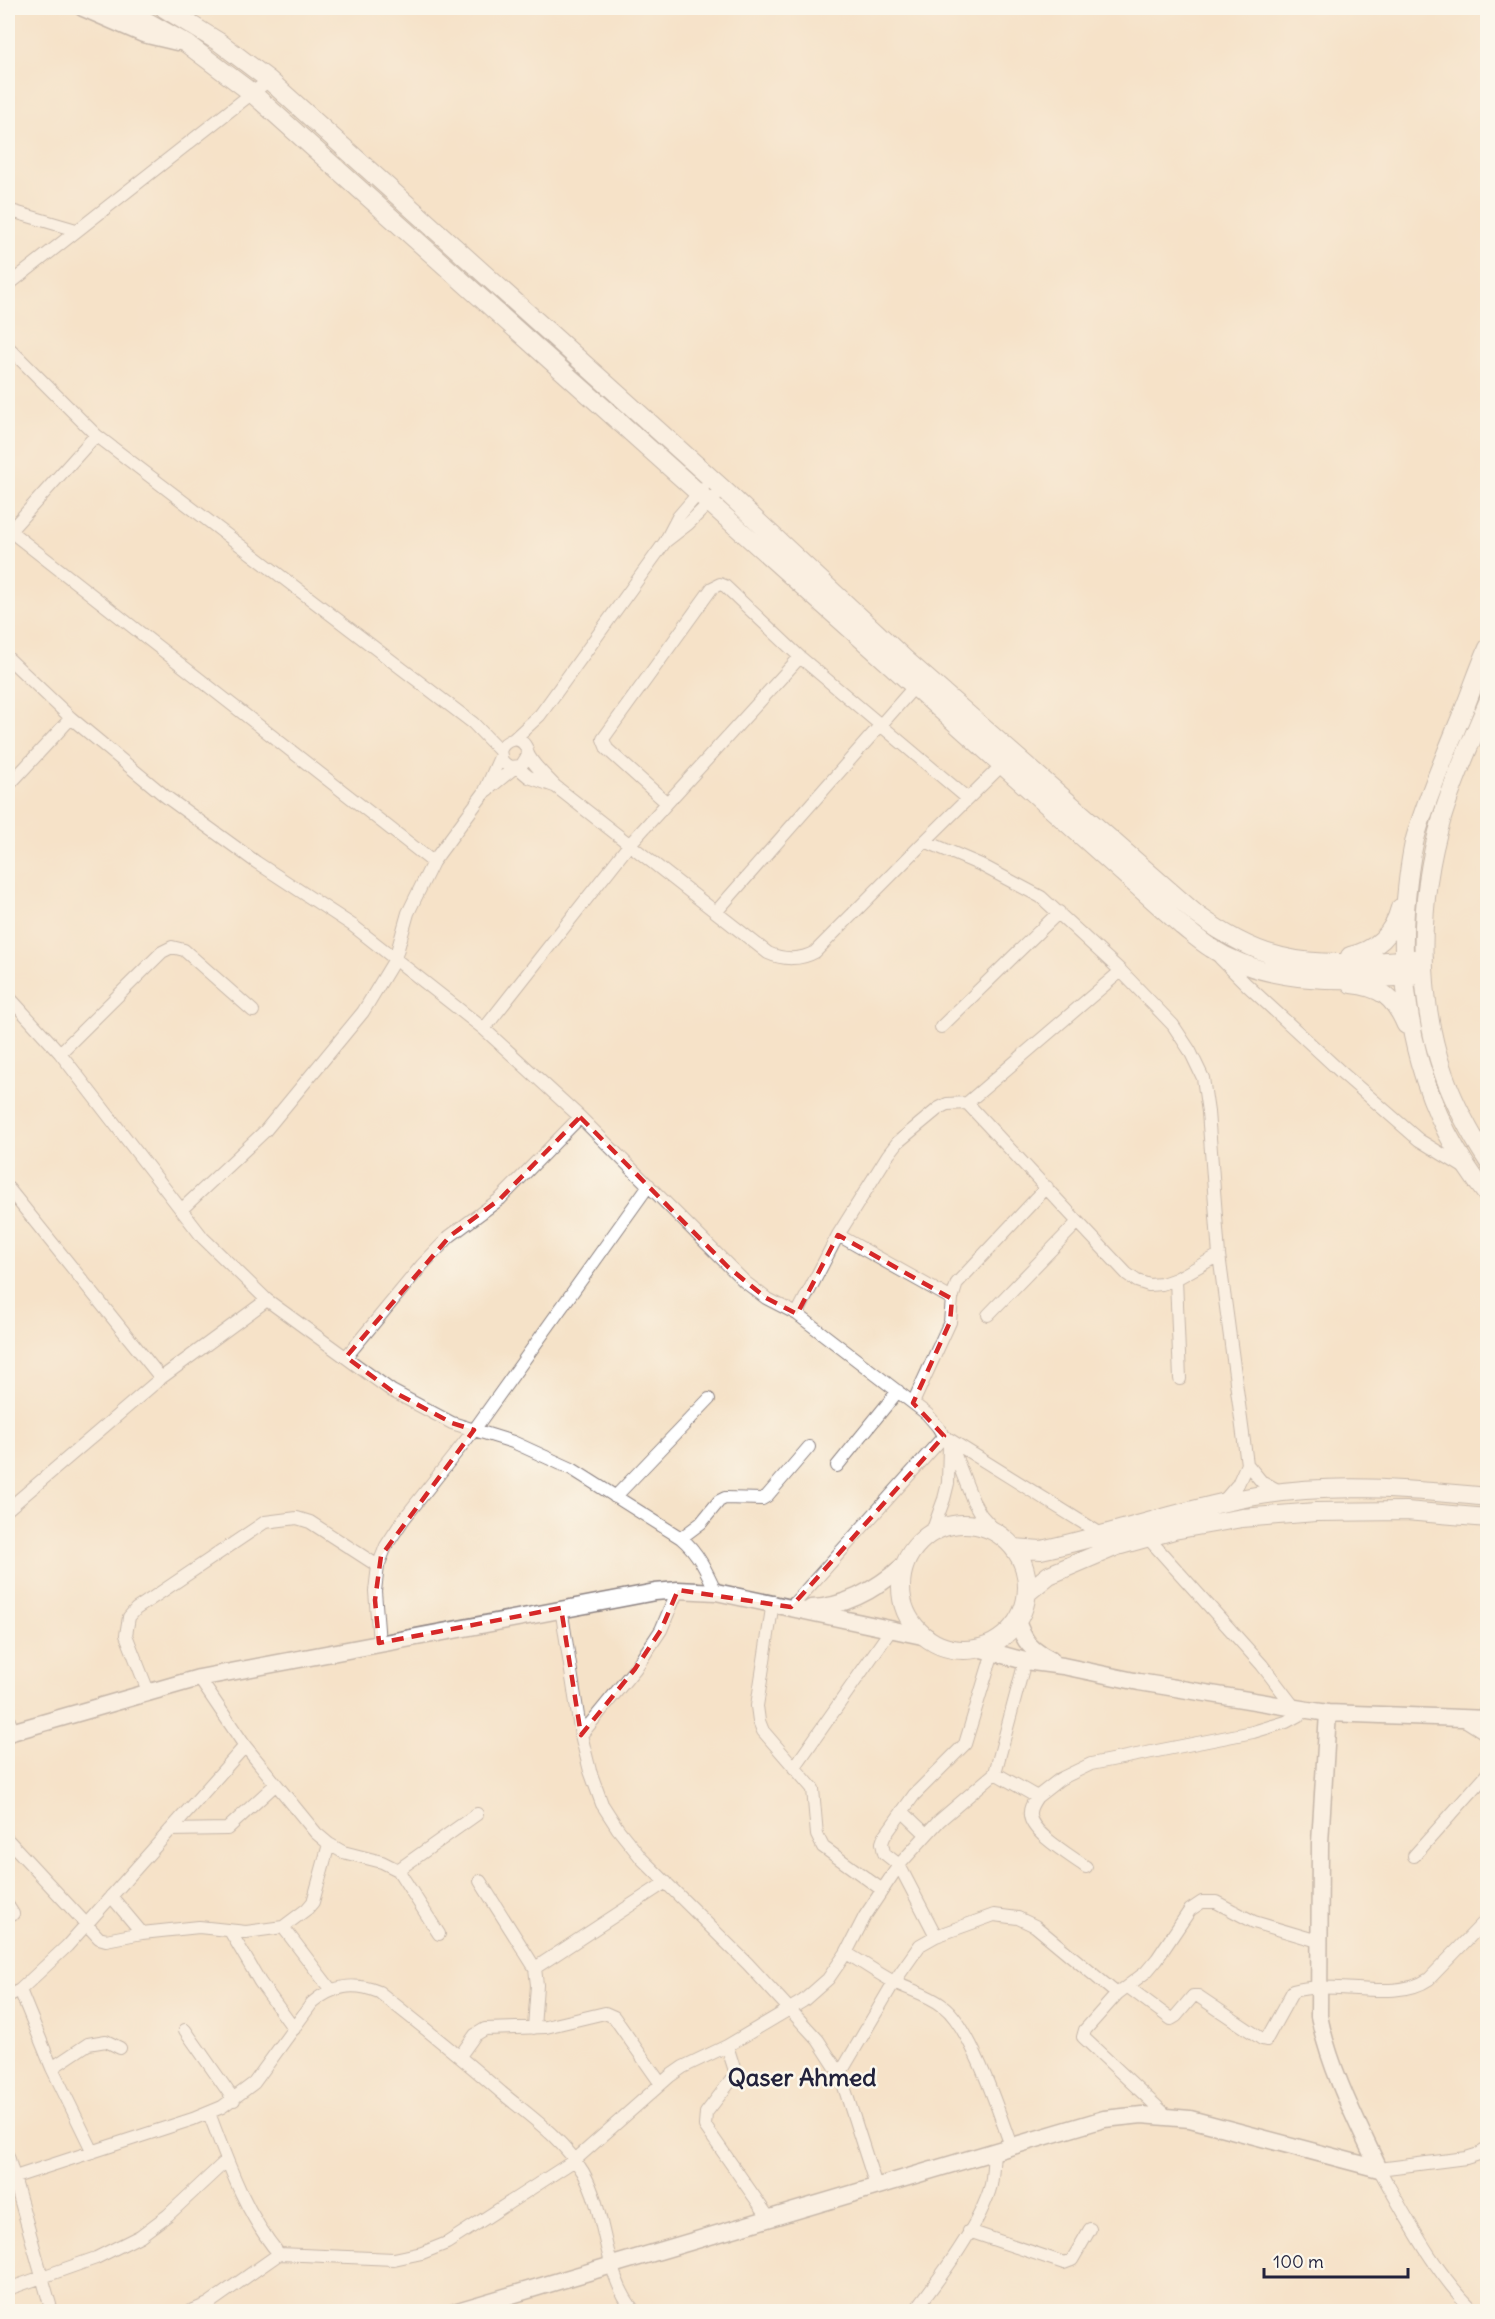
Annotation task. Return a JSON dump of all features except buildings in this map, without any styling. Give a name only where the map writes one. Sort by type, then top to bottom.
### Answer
[{"type":"main road","points":[[123,8],[187,44],[252,93],[1182,926],[1212,949],[1244,964],[1274,974],[1357,985],[1388,995],[1400,1011],[1413,1041],[1437,1115],[1453,1147],[1488,1196]]},
{"type":"main road","points":[[164,8],[219,42],[269,80],[717,483],[906,660],[1196,914],[1223,933],[1258,950],[1282,957],[1313,962],[1404,968]]},
{"type":"main road","points":[[469,288],[483,272]]},
{"type":"main road","points":[[1313,962],[1365,953],[1379,944],[1398,917],[1423,812],[1488,648]]},
{"type":"main road","points":[[1488,702],[1442,817],[1428,878],[1424,966],[1434,1038],[1444,1074],[1456,1105],[1488,1161]]},
{"type":"main road","points":[[1408,877],[1404,968],[1413,1041]]},
{"type":"main road","points":[[1301,978],[1424,966]]},
{"type":"main road","points":[[1014,1548],[1041,1550],[1222,1503],[1282,1493],[1340,1488],[1413,1489],[1488,1497]]},
{"type":"main road","points":[[1027,1593],[1049,1575],[1117,1546],[1174,1530],[1242,1518],[1316,1512],[1406,1511],[1488,1518]]},
{"type":"main road","points":[[965,1524],[982,1526],[997,1533],[1014,1548],[1022,1562],[1026,1577],[1027,1593],[1024,1608],[1017,1621],[986,1650],[951,1648],[927,1637],[910,1619],[902,1597],[901,1581],[904,1565],[916,1546],[932,1532],[948,1526],[965,1524]]},
{"type":"street","points":[[83,8],[143,34],[187,44]]},
{"type":"street","points":[[8,285],[269,80]]},
{"type":"street","points":[[8,210],[76,230]]},
{"type":"street","points":[[8,347],[96,435],[473,723],[500,754],[505,765],[555,786]]},
{"type":"street","points":[[96,435],[9,532],[433,862]]},
{"type":"street","points":[[181,1210],[264,1131],[363,1012],[395,958],[408,913],[433,862],[484,793],[501,746],[512,740],[540,714],[665,542],[678,517],[704,498],[717,483]]},
{"type":"street","points":[[667,803],[607,749],[603,739],[712,588],[720,584],[725,586],[800,657],[967,798]]},
{"type":"street","points":[[484,1029],[629,845],[800,657]]},
{"type":"street","points":[[8,658],[71,718],[165,796],[256,862],[352,925],[484,1029],[580,1117],[745,1282],[766,1298],[797,1314],[927,1414],[946,1440],[981,1515],[997,1533]]},
{"type":"street","points":[[716,912],[915,686]]},
{"type":"street","points":[[484,793],[524,763],[540,714]]},
{"type":"street","points":[[8,786],[71,718]]},
{"type":"street","points":[[473,723],[519,741],[555,786],[776,957],[794,958],[815,952],[1003,764]]},
{"type":"street","points":[[925,841],[1014,882],[1041,897],[1059,912],[1173,1025],[1190,1051],[1203,1078],[1220,1255],[1247,1464],[1238,1484],[1222,1503]]},
{"type":"street","points":[[941,1027],[1059,912]]},
{"type":"street","points":[[60,1053],[162,952],[172,946],[184,950],[253,1011]]},
{"type":"street","points":[[1212,949],[1247,986],[1410,1133],[1436,1152],[1469,1171]]},
{"type":"street","points":[[797,1314],[838,1235],[880,1166],[898,1142],[939,1108],[947,1104],[967,1103],[1121,971]]},
{"type":"street","points":[[8,999],[60,1053],[203,1238],[267,1300],[392,1391],[452,1423],[513,1442],[572,1469],[681,1538],[699,1557],[716,1592]]},
{"type":"street","points":[[967,1103],[1127,1274],[1137,1281],[1149,1285],[1162,1284],[1220,1255]]},
{"type":"street","points":[[346,1357],[450,1236],[500,1199],[580,1117]]},
{"type":"street","points":[[379,1643],[375,1600],[378,1566],[392,1535],[474,1430],[649,1185]]},
{"type":"street","points":[[913,1403],[950,1322],[952,1299],[957,1283],[1047,1187]]},
{"type":"street","points":[[8,1188],[161,1378]]},
{"type":"street","points":[[988,1315],[1078,1222]]},
{"type":"street","points":[[838,1235],[952,1299]]},
{"type":"street","points":[[1176,1279],[1180,1379]]},
{"type":"street","points":[[8,1509],[161,1378],[267,1300]]},
{"type":"street","points":[[837,1466],[898,1391]]},
{"type":"street","points":[[615,1497],[709,1399]]},
{"type":"street","points":[[932,1532],[948,1483],[946,1440]]},
{"type":"street","points":[[946,1440],[1101,1534]]},
{"type":"street","points":[[796,1608],[946,1440]]},
{"type":"street","points":[[681,1538],[701,1523],[719,1501],[725,1498],[767,1496],[809,1447]]},
{"type":"street","points":[[1247,1464],[1261,1481],[1282,1493]]},
{"type":"street","points":[[148,1692],[126,1635],[129,1617],[136,1609],[265,1522],[297,1518],[310,1522],[378,1566]]},
{"type":"street","points":[[1148,1538],[1301,1708]]},
{"type":"street","points":[[796,1608],[821,1608],[850,1600],[867,1593],[904,1565]]},
{"type":"street","points":[[581,1735],[635,1669],[661,1630],[678,1590]]},
{"type":"street","points":[[9,1727],[199,1678],[630,1595],[678,1590],[716,1592],[773,1602],[890,1631],[927,1637]]},
{"type":"street","points":[[773,1602],[757,1707],[759,1721],[763,1731],[813,1789],[817,1835],[823,1847],[881,1889]]},
{"type":"street","points":[[561,1608],[581,1735],[590,1771],[609,1815],[628,1844],[748,1964],[818,2040],[840,2074],[876,2186]]},
{"type":"street","points":[[1017,1621],[1024,1641],[1035,1652],[1063,1666]]},
{"type":"street","points":[[794,1768],[890,1631]]},
{"type":"street","points":[[936,1936],[898,1865],[884,1853],[882,1843],[914,1795],[965,1744],[986,1650],[1025,1661],[1063,1666],[1139,1682],[1328,1713],[1488,1719]]},
{"type":"street","points":[[189,2312],[210,2308],[279,2254],[394,2259],[422,2253],[447,2243],[575,2160],[683,2067],[727,2046],[816,1992],[836,1970],[881,1889],[898,1865],[926,1834],[995,1773],[1025,1661]]},
{"type":"street","points":[[199,1678],[245,1746],[316,1833],[343,1852],[382,1862],[398,1870],[439,1934]]},
{"type":"street","points":[[1086,1866],[1036,1829],[1030,1817],[1036,1797],[1060,1779],[1091,1764],[1253,1732],[1286,1722],[1301,1708]]},
{"type":"street","points":[[1328,1713],[1320,1843],[1318,1941],[1319,2016],[1325,2044],[1379,2169],[1418,2238],[1444,2276],[1475,2312]]},
{"type":"street","points":[[1460,1717],[1488,1735]]},
{"type":"street","points":[[8,1996],[20,1990],[67,1946],[245,1746]]},
{"type":"street","points":[[995,1773],[1036,1797]]},
{"type":"street","points":[[1414,1856],[1488,1773]]},
{"type":"street","points":[[170,1830],[227,1828],[276,1784]]},
{"type":"street","points":[[902,1811],[926,1834]]},
{"type":"street","points":[[398,1870],[477,1814]]},
{"type":"street","points":[[9,1844],[103,1940],[199,1927],[246,1932],[283,1927],[313,1902],[329,1844]]},
{"type":"street","points":[[480,1881],[535,1968],[537,1985],[534,2028]]},
{"type":"street","points":[[535,1968],[666,1882]]},
{"type":"street","points":[[111,1896],[142,1933]]},
{"type":"street","points":[[1167,2116],[1083,2037],[1085,2030],[1157,1959],[1190,1910],[1202,1902],[1216,1902],[1254,1922],[1318,1941]]},
{"type":"street","points":[[840,2074],[894,1982],[920,1945],[936,1936],[994,1915],[1003,1914],[1018,1918],[1035,1926],[1123,1991],[1171,2019],[1191,1998],[1198,1996],[1264,2040],[1268,2038],[1291,1993],[1296,1990],[1405,1989],[1419,1986],[1429,1979],[1488,1918]]},
{"type":"street","points":[[283,1927],[331,1990]]},
{"type":"street","points":[[230,1931],[260,1982],[294,2029]]},
{"type":"street","points":[[846,1953],[894,1982],[944,2006],[966,2036],[1011,2146]]},
{"type":"street","points":[[15,2177],[209,2113],[234,2100],[254,2082],[312,2003],[331,1990],[352,1986],[379,1992],[460,2056],[568,2151],[593,2193],[612,2265],[635,2312]]},
{"type":"street","points":[[20,1990],[52,2068],[93,2152]]},
{"type":"street","points":[[460,2056],[475,2035],[485,2029],[534,2028],[557,2025],[600,2013],[611,2014],[661,2084]]},
{"type":"street","points":[[185,2030],[234,2100]]},
{"type":"street","points":[[52,2068],[88,2044],[106,2041],[120,2048]]},
{"type":"street","points":[[727,2046],[736,2074],[706,2113],[705,2126],[769,2218]]},
{"type":"street","points":[[209,2113],[254,2220],[279,2254]]},
{"type":"street","points":[[454,2312],[478,2308],[612,2265],[1104,2119],[1142,2115],[1190,2119],[1379,2169],[1466,2158],[1488,2148]]},
{"type":"street","points":[[1336,2159],[1352,2151],[1364,2136]]},
{"type":"street","points":[[914,2312],[969,2231],[991,2185],[994,2152]]},
{"type":"street","points":[[8,2156],[52,2312]]},
{"type":"street","points":[[8,2289],[96,2258],[140,2236],[168,2215],[227,2160]]},
{"type":"street","points":[[969,2231],[1064,2264],[1072,2260],[1090,2229]]},
{"type":"highlighted area","points":[[580,1117],[728,1267],[766,1298],[797,1314],[838,1235],[952,1299],[950,1322],[913,1403],[944,1436],[791,1607],[678,1590],[661,1630],[635,1669],[581,1735],[561,1608],[379,1643],[375,1600],[381,1556],[474,1430],[452,1423],[392,1391],[346,1357],[450,1236],[500,1199]]},
{"type":"district","name":"Qaser Ahmed","points":[[802,2078]]}]
